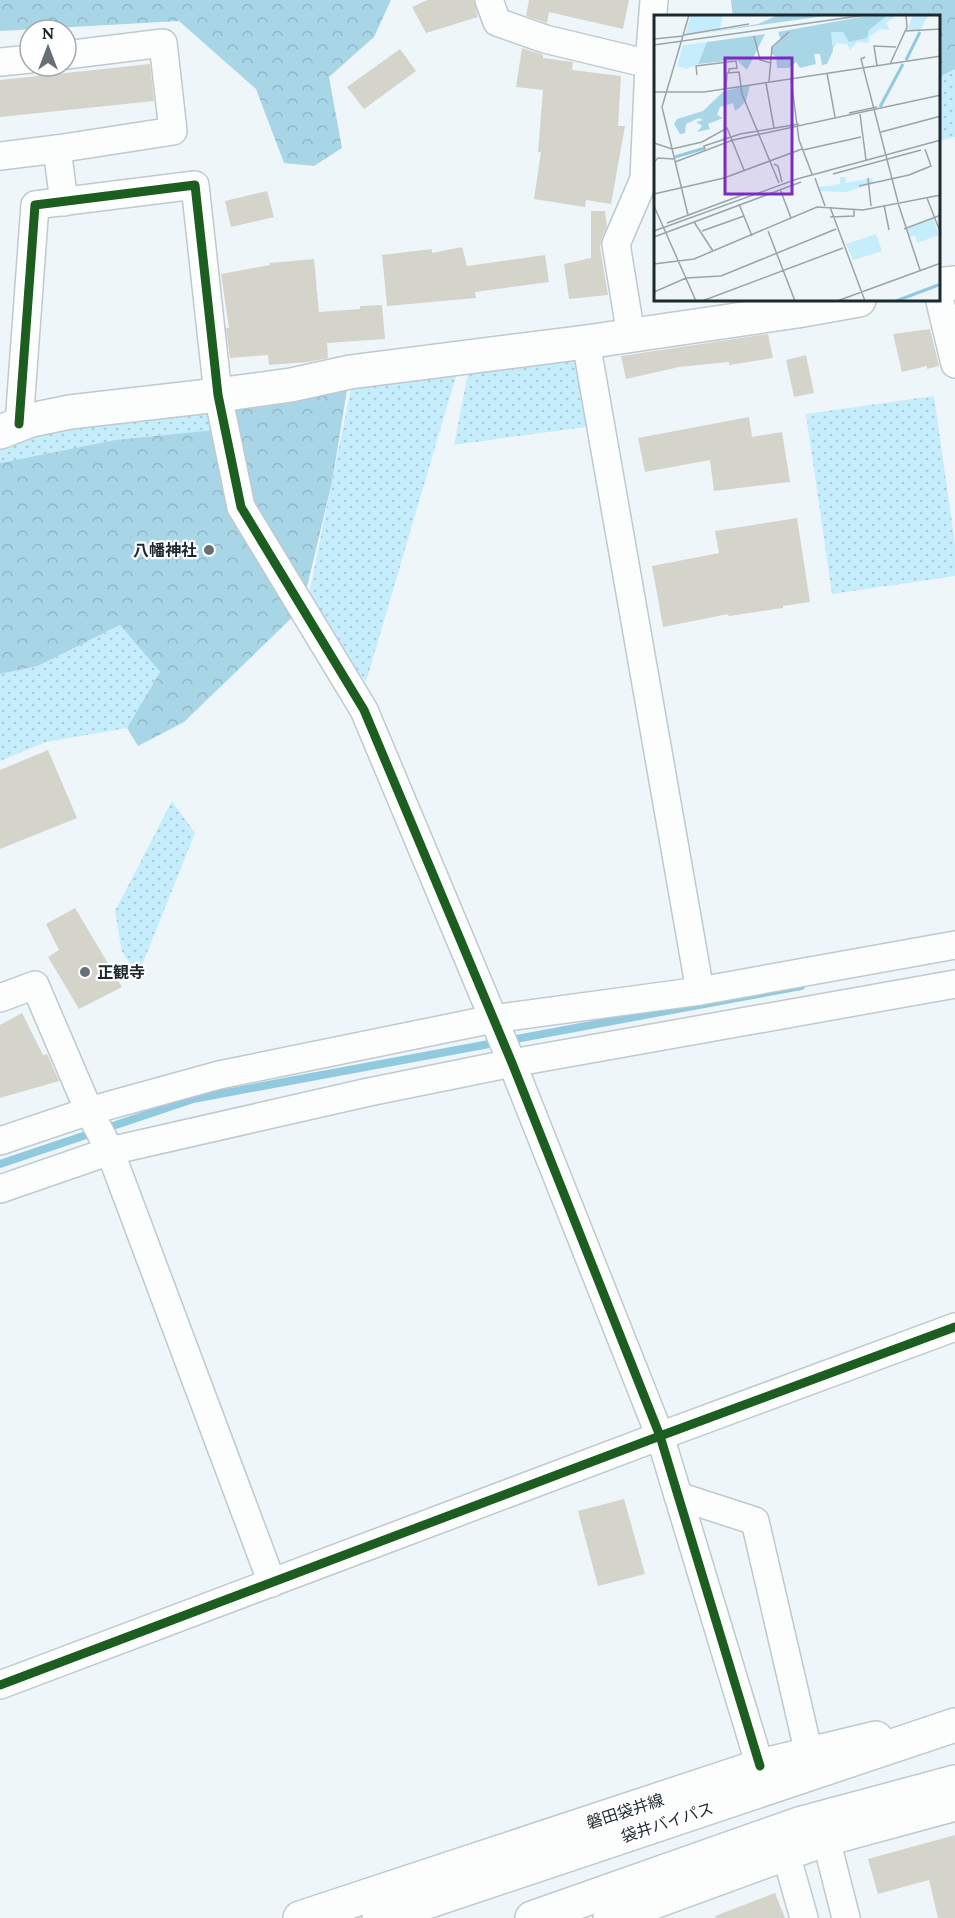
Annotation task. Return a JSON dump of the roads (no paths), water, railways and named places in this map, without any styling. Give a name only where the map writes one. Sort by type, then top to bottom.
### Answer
[{"type":"main road","points":[[940,285],[955,283]]},
{"type":"main road","points":[[9,428],[31,420],[70,412],[291,385],[350,372],[586,342],[847,302]]},
{"type":"main road","name":"磐田袋井線","points":[[300,1918],[760,1766],[955,1718]]},
{"type":"main road","name":"袋井バイパス","points":[[379,1918],[955,1725]]},
{"type":"main road","points":[[532,1918],[799,1824],[955,1782]]},
{"type":"main road","points":[[610,1918],[826,1839],[955,1804]]},
{"type":"street","points":[[489,0],[497,22],[545,39],[649,64]]},
{"type":"street","points":[[631,335],[616,244],[644,179],[654,0]]},
{"type":"street","points":[[0,156],[173,131],[163,43],[78,54]]},
{"type":"street","points":[[0,62],[18,60]]},
{"type":"street","points":[[57,149],[64,202]]},
{"type":"street","points":[[9,428],[35,205],[195,185],[218,395],[240,507],[364,710],[502,1039],[660,1436],[760,1766]]},
{"type":"street","points":[[940,297],[955,364]]},
{"type":"street","points":[[586,342],[700,992]]},
{"type":"street","points":[[0,1189],[108,1147],[267,1114],[502,1039],[700,992],[955,945]]},
{"type":"street","points":[[0,1141],[219,1075],[955,984]]},
{"type":"street","points":[[0,998],[35,985],[91,1115],[108,1147],[272,1583]]},
{"type":"street","points":[[0,1685],[660,1436],[955,1328]]},
{"type":"street","points":[[678,1496],[755,1521],[809,1754]]},
{"type":"street","points":[[826,1839],[846,1918]]},
{"type":"street","points":[[786,1854],[804,1918]]},
{"type":"waterway","points":[[0,1164],[193,1099],[801,986]]},
{"type":"place","name":"八幡神社","points":[[209,550]]},
{"type":"place","name":"正観寺","points":[[85,972]]}]
